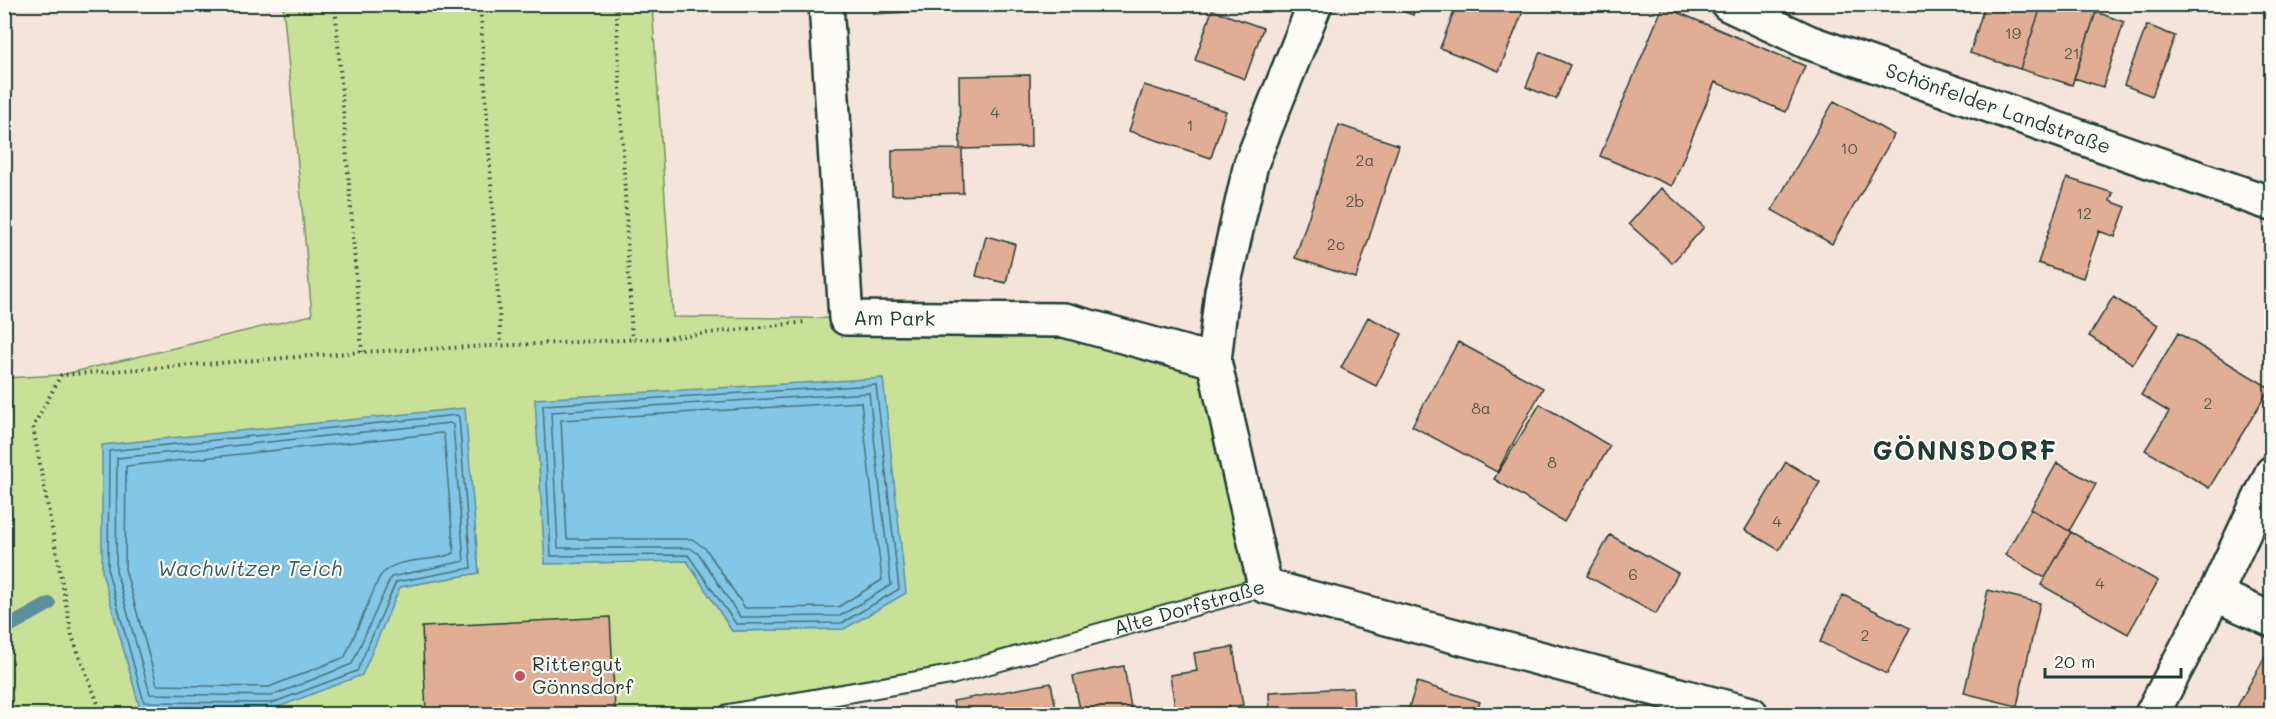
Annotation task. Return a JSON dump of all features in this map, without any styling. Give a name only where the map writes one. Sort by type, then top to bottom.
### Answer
[{"type":"street","name":"Am Park","points":[[826,4],[846,318],[1064,320],[1214,361]]},
{"type":"street","points":[[1264,586],[1214,361],[1222,291],[1251,164],[1315,4]]},
{"type":"street","name":"Schönfelder Landstraße","points":[[1728,4],[1808,42],[2271,204]]},
{"type":"street","points":[[2152,714],[2215,594],[2271,473]]},
{"type":"street","name":"Alte Dorfstraße","points":[[1264,586],[1751,714]]},
{"type":"street","points":[[2215,594],[2271,620]]},
{"type":"lane","name":"Alte Dorfstraße","points":[[728,714],[951,675],[1264,586]]},
{"type":"path","points":[[335,4],[362,352]]},
{"type":"path","points":[[480,4],[501,345]]},
{"type":"path","points":[[616,4],[632,340]]},
{"type":"path","points":[[102,714],[72,636],[33,427],[62,375],[362,352],[632,340],[846,318]]},
{"type":"green space","points":[[283,5],[652,5],[673,317],[1064,320],[1214,361],[1265,586],[951,675],[728,714],[5,714],[5,378],[61,375],[312,315]],"holes":[[[464,408],[479,573],[400,587]],[[688,561],[844,629],[732,631]]]},
{"type":"water","points":[[883,378],[906,593],[844,629],[732,631],[687,561],[545,564],[535,399]]},
{"type":"water","name":"Wachwitzer Teich","points":[[465,408],[479,573],[400,587],[362,675],[273,709],[140,709],[102,572],[102,445]]},
{"type":"building","points":[[872,4],[963,4],[963,9],[873,14]]},
{"type":"building","points":[[1385,4],[1417,4],[1413,15]]},
{"type":"building","points":[[1457,4],[1526,4],[1499,71],[1440,48]]},
{"type":"building","points":[[1853,4],[1875,4],[1871,13]]},
{"type":"building","points":[[1985,4],[2042,4],[2020,69],[1970,53]]},
{"type":"building","points":[[2042,4],[2071,4],[2096,12],[2072,85],[2020,69]]},
{"type":"building","points":[[1663,6],[1805,66],[1786,112],[1715,82],[1672,186],[1600,156]]},
{"type":"building","points":[[1212,10],[1263,28],[1245,79],[1195,60]]},
{"type":"building","points":[[2096,12],[2124,22],[2103,87],[2074,78]]},
{"type":"building","points":[[2147,25],[2175,36],[2152,96],[2124,85]]},
{"type":"building","points":[[1540,52],[1570,65],[1556,99],[1526,87]]},
{"type":"building","points":[[1030,75],[1031,147],[962,149],[963,193],[892,195],[892,150],[960,149],[959,76]]},
{"type":"building","points":[[1144,85],[1226,111],[1211,158],[1129,131]]},
{"type":"building","points":[[1834,101],[1894,135],[1832,244],[1772,210]]},
{"type":"building","points":[[1339,125],[1399,145],[1356,278],[1295,258]]},
{"type":"building","points":[[2067,178],[2113,193],[2110,201],[2126,207],[2115,237],[2099,231],[2083,278],[2038,263]]},
{"type":"building","points":[[1661,188],[1704,227],[1672,263],[1629,224]]},
{"type":"building","points":[[986,236],[1015,244],[1006,283],[976,276]]},
{"type":"building","points":[[2113,297],[2158,325],[2133,364],[2089,336]]},
{"type":"building","points":[[1368,317],[1402,334],[1376,386],[1341,368]]},
{"type":"building","points":[[2178,333],[2270,388],[2209,488],[2145,450],[2169,412],[2141,395]]},
{"type":"building","points":[[1458,342],[1543,388],[1497,472],[1412,426]]},
{"type":"building","points":[[1540,404],[1610,446],[1564,522],[1494,479]]},
{"type":"building","points":[[1786,462],[1820,482],[1779,550],[1745,530]]},
{"type":"building","points":[[2057,463],[2096,484],[2069,531],[2031,509]]},
{"type":"building","points":[[2031,509],[2071,532],[2045,578],[2005,555]]},
{"type":"building","points":[[2071,532],[2158,581],[2128,634],[2041,585]]},
{"type":"building","points":[[1610,535],[1678,573],[1656,614],[1587,576]]},
{"type":"building","points":[[1988,590],[2040,603],[2017,706],[1964,693]]},
{"type":"building","points":[[1843,595],[1910,628],[1887,674],[1820,642]]},
{"type":"building","points":[[610,617],[615,710],[523,714],[426,714],[422,627]]},
{"type":"building","points":[[1233,647],[1243,705],[1176,714],[1170,675],[1197,671],[1194,653]]},
{"type":"building","points":[[2267,653],[2272,655],[2272,714],[2233,714]]},
{"type":"building","points":[[1124,666],[1132,714],[1081,714],[1073,676]]},
{"type":"building","points":[[1417,682],[1480,702],[1475,714],[1407,714]]},
{"type":"building","points":[[1051,683],[1057,714],[956,714],[953,701]]},
{"type":"building","points":[[1353,688],[1354,714],[1270,714],[1269,692]]},
{"type":"waterway","points":[[4,629],[49,604]]},
{"type":"place","name":"Rittergut Gönnsdorf","points":[[520,676]]},
{"type":"district","name":"GÖNNSDORF","points":[[1965,451]]}]
